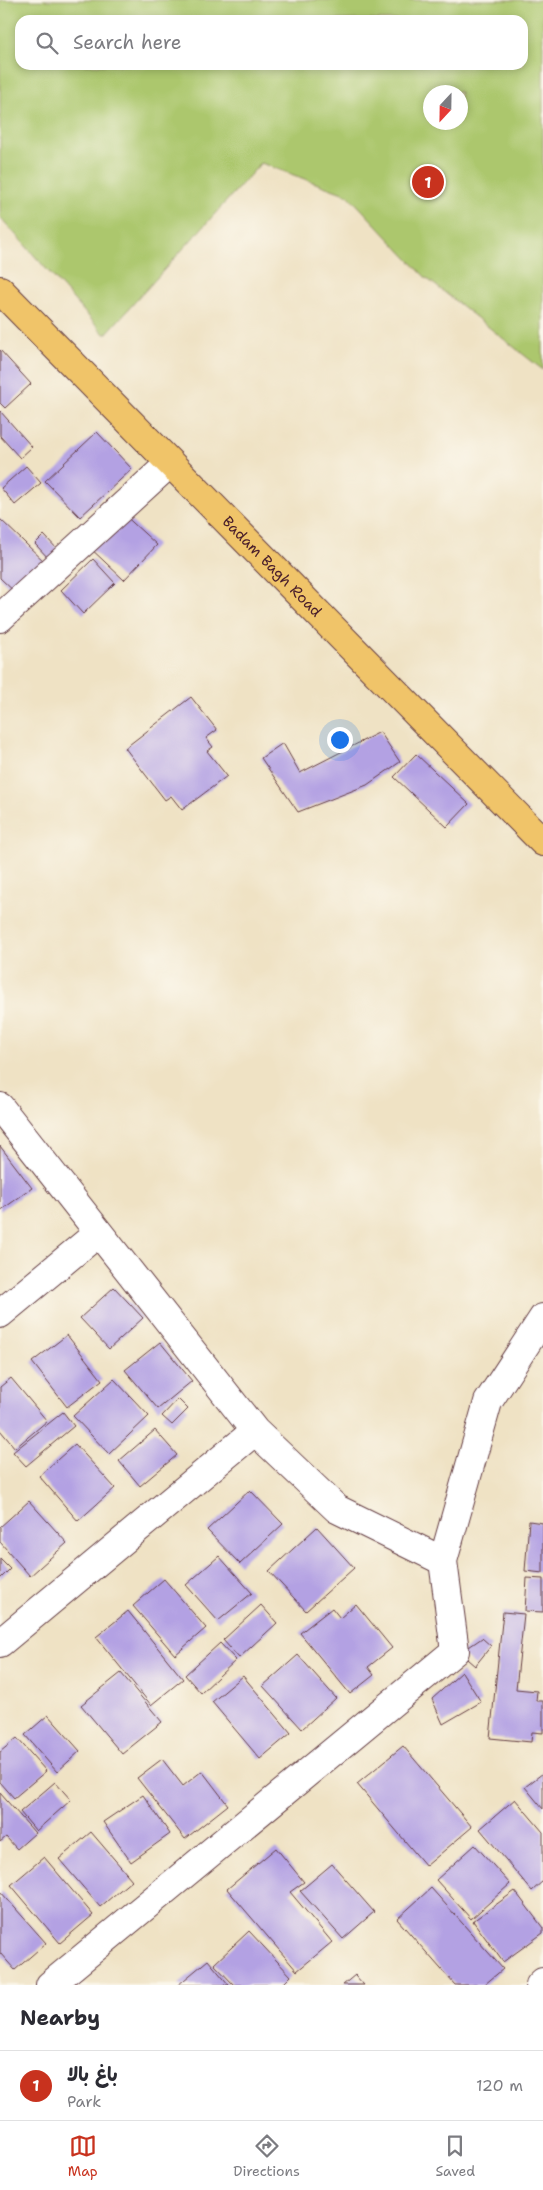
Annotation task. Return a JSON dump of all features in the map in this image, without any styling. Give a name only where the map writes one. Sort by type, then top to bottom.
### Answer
[{"type":"main road","name":"Badam Bagh Road","points":[[0,290],[169,464],[543,842]]},
{"type":"street","points":[[0,618],[169,464]]},
{"type":"street","points":[[0,1107],[255,1431],[337,1509],[442,1561]]},
{"type":"street","points":[[0,1314],[98,1233]]},
{"type":"street","points":[[50,1985],[454,1651],[442,1561],[488,1402],[543,1318]]},
{"type":"street","points":[[0,1643],[255,1431]]},
{"type":"street","points":[[540,1985],[543,1982]]},
{"type":"green space","points":[[0,0],[543,0],[543,370],[425,277],[348,195],[261,163],[105,335],[0,217]]},
{"type":"building","points":[[0,350],[31,384],[5,408],[0,403]]},
{"type":"building","points":[[0,411],[32,447],[20,458],[0,436]]},
{"type":"building","points":[[97,432],[132,469],[80,517],[45,481]]},
{"type":"building","points":[[26,466],[41,483],[15,505],[1,488]]},
{"type":"building","points":[[120,511],[157,545],[124,580],[87,545]]},
{"type":"building","points":[[0,519],[49,566],[19,596],[0,578]]},
{"type":"building","points":[[44,535],[60,552],[51,561],[35,544]]},
{"type":"building","points":[[93,559],[115,583],[83,614],[61,590]]},
{"type":"building","points":[[191,697],[217,730],[206,738],[213,747],[207,751],[227,776],[182,810],[171,796],[165,800],[125,748]]},
{"type":"building","points":[[380,732],[400,762],[367,785],[298,812],[261,758],[283,743],[300,773]]},
{"type":"building","points":[[416,754],[469,804],[447,827],[394,777]]},
{"type":"building","points":[[0,1146],[32,1188],[0,1211]]},
{"type":"building","points":[[114,1287],[143,1318],[109,1349],[80,1318]]},
{"type":"building","points":[[67,1335],[102,1380],[67,1407],[32,1362]]},
{"type":"building","points":[[160,1342],[192,1381],[158,1409],[125,1370]]},
{"type":"building","points":[[11,1378],[47,1421],[15,1448],[0,1430],[0,1387]]},
{"type":"building","points":[[114,1379],[149,1416],[109,1454],[73,1416]]},
{"type":"building","points":[[178,1399],[188,1409],[172,1425],[162,1416]]},
{"type":"building","points":[[63,1412],[74,1426],[26,1466],[13,1452]]},
{"type":"building","points":[[155,1430],[177,1455],[140,1486],[119,1461]]},
{"type":"building","points":[[75,1444],[115,1488],[78,1521],[39,1476]]},
{"type":"building","points":[[250,1490],[283,1524],[240,1564],[207,1530]]},
{"type":"building","points":[[29,1501],[67,1543],[30,1576],[0,1542],[0,1527]]},
{"type":"building","points":[[529,1521],[543,1523],[543,1573],[525,1571]]},
{"type":"building","points":[[317,1527],[354,1568],[306,1611],[269,1571]]},
{"type":"building","points":[[219,1556],[252,1593],[218,1621],[186,1585]]},
{"type":"building","points":[[0,1559],[10,1569],[0,1579]]},
{"type":"building","points":[[527,1578],[543,1579],[543,1612],[525,1611]]},
{"type":"building","points":[[164,1579],[206,1628],[175,1655],[133,1606]]},
{"type":"building","points":[[356,1604],[392,1648],[368,1667],[374,1675],[350,1694],[300,1633],[332,1608],[340,1618]]},
{"type":"building","points":[[261,1605],[277,1623],[239,1658],[223,1640]]},
{"type":"building","points":[[128,1611],[183,1679],[151,1705],[96,1637]]},
{"type":"building","points":[[503,1612],[524,1614],[516,1689],[537,1691],[536,1701],[543,1701],[543,1733],[532,1732],[531,1742],[490,1738]]},
{"type":"building","points":[[482,1638],[491,1646],[475,1666],[460,1653]]},
{"type":"building","points":[[220,1643],[236,1660],[201,1693],[185,1675]]},
{"type":"building","points":[[298,1655],[336,1698],[302,1729],[263,1686]]},
{"type":"building","points":[[462,1672],[481,1702],[443,1724],[432,1699]]},
{"type":"building","points":[[121,1673],[162,1722],[122,1754],[81,1705]]},
{"type":"building","points":[[243,1676],[291,1733],[260,1759],[212,1702]]},
{"type":"building","points":[[48,1715],[80,1751],[57,1772],[25,1735]]},
{"type":"building","points":[[17,1738],[46,1771],[14,1798],[0,1782],[0,1752]]},
{"type":"building","points":[[403,1746],[472,1827],[426,1866],[357,1784]]},
{"type":"building","points":[[162,1759],[183,1786],[202,1771],[228,1805],[185,1839],[137,1778]]},
{"type":"building","points":[[543,1773],[543,1809],[525,1787]]},
{"type":"building","points":[[55,1782],[71,1800],[36,1831],[20,1812]]},
{"type":"building","points":[[0,1793],[35,1833],[17,1849],[6,1837],[0,1842]]},
{"type":"building","points":[[143,1795],[170,1834],[131,1862],[103,1822]]},
{"type":"building","points":[[515,1799],[543,1832],[543,1881],[532,1891],[480,1829]]},
{"type":"building","points":[[91,1832],[132,1880],[100,1907],[59,1859]]},
{"type":"building","points":[[475,1845],[510,1884],[471,1919],[436,1880]]},
{"type":"building","points":[[276,1848],[304,1882],[290,1892],[332,1942],[297,1971],[227,1889]]},
{"type":"building","points":[[44,1857],[93,1915],[60,1943],[11,1885]]},
{"type":"building","points":[[332,1864],[374,1912],[343,1939],[300,1891]]},
{"type":"building","points":[[431,1888],[503,1969],[484,1985],[455,1985],[397,1919]]},
{"type":"building","points":[[0,1891],[46,1943],[15,1970],[0,1953]]},
{"type":"building","points":[[515,1891],[543,1928],[543,1933],[503,1962],[473,1921]]},
{"type":"building","points":[[249,1931],[291,1976],[282,1985],[234,1985],[214,1964]]},
{"type":"building","points":[[208,1960],[229,1985],[178,1985]]},
{"type":"building","points":[[355,1975],[364,1985],[343,1985]]},
{"type":"place","name":"باغ بالا","points":[[428,182]]}]
